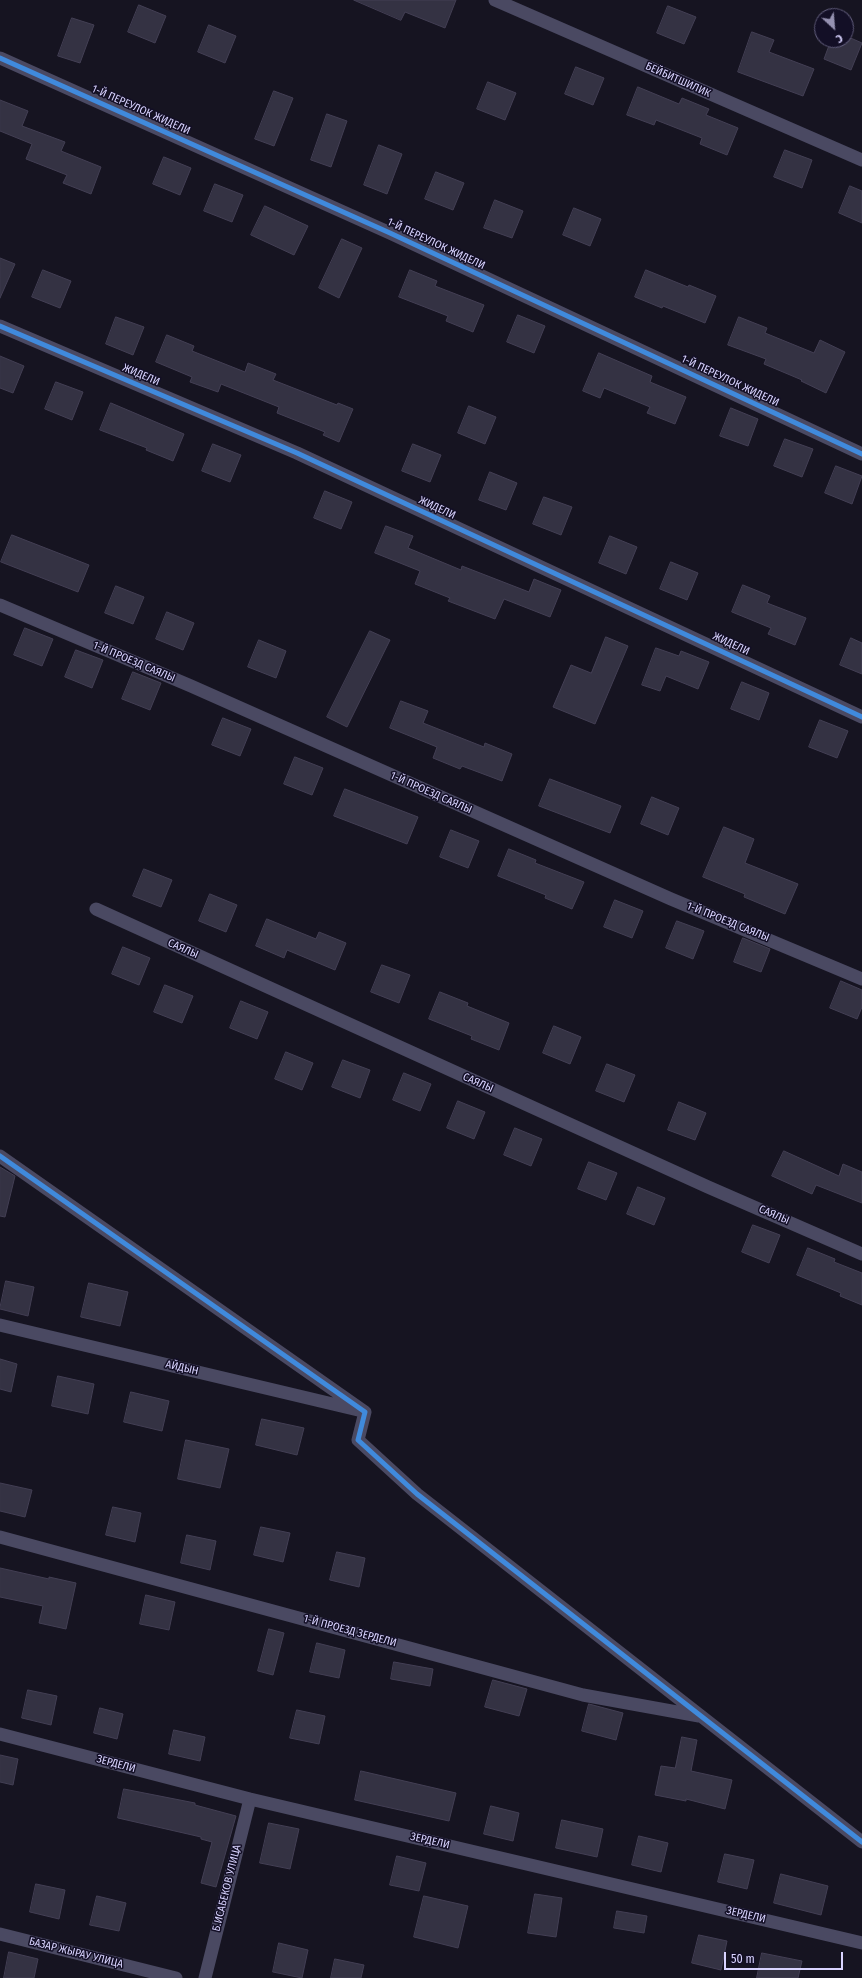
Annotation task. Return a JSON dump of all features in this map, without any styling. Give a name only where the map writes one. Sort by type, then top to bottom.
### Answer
[{"type":"street","name":"БЕЙБИТШИЛИК","points":[[495,0],[862,160]]},
{"type":"street","name":"1-Й ПЕРЕУЛОК ЖИДЕЛИ","points":[[0,58],[390,233],[862,454]]},
{"type":"street","name":"ЖИДЕЛИ","points":[[0,326],[296,453],[862,716]]},
{"type":"street","name":"1-Й ПРОЕЗД САЯЛЫ","points":[[0,606],[191,686],[670,899],[862,979]]},
{"type":"street","name":"САЯЛЫ","points":[[96,909],[708,1187],[862,1254]]},
{"type":"street","points":[[0,1156],[365,1412],[358,1440],[417,1494],[862,1842]]},
{"type":"street","name":"АЙДЫН","points":[[0,1324],[365,1412]]},
{"type":"street","name":"1-Й ПРОЕЗД ЗЕРДЕЛИ","points":[[0,1537],[583,1695],[702,1717]]},
{"type":"street","name":"ЗЕРДЕЛИ","points":[[0,1734],[250,1799],[862,1943]]},
{"type":"street","name":"Б.ИСАБЕКОВ УЛИЦА","points":[[205,1978],[250,1799]]},
{"type":"street","name":"БАЗАР ЖЫРАУ УЛИЦА","points":[[0,1934],[176,1978]]},
{"type":"building","points":[[354,0],[456,0],[445,28],[405,12],[401,20]]},
{"type":"building","points":[[139,5],[166,16],[155,43],[128,32]]},
{"type":"building","points":[[668,6],[696,17],[684,44],[657,33]]},
{"type":"building","points":[[72,18],[94,25],[80,63],[58,56]]},
{"type":"building","points":[[209,25],[236,36],[225,63],[198,52]]},
{"type":"building","points":[[752,32],[774,40],[769,52],[814,69],[803,96],[738,72]]},
{"type":"building","points":[[854,40],[862,43],[851,70],[824,59],[828,48],[854,48]]},
{"type":"building","points":[[576,67],[604,78],[593,105],[565,94]]},
{"type":"building","points":[[488,82],[516,93],[505,120],[477,109]]},
{"type":"building","points":[[638,87],[679,104],[682,98],[709,109],[706,115],[738,128],[727,155],[700,144],[702,138],[656,120],[654,125],[627,115]]},
{"type":"building","points":[[274,91],[293,98],[274,146],[255,139]]},
{"type":"building","points":[[0,100],[28,111],[22,126],[65,142],[61,151],[101,167],[91,194],[63,183],[67,175],[26,159],[32,144],[0,131]]},
{"type":"building","points":[[327,114],[347,121],[331,167],[311,160]]},
{"type":"building","points":[[379,145],[402,154],[387,194],[364,185]]},
{"type":"building","points":[[785,150],[812,160],[802,188],[774,177]]},
{"type":"building","points":[[164,157],[191,168],[180,195],[153,184]]},
{"type":"building","points":[[436,172],[464,183],[453,210],[425,199]]},
{"type":"building","points":[[215,184],[243,195],[232,222],[204,211]]},
{"type":"building","points":[[850,186],[862,191],[862,223],[839,213]]},
{"type":"building","points":[[495,200],[523,211],[512,238],[484,228]]},
{"type":"building","points":[[265,206],[308,226],[294,255],[251,235]]},
{"type":"building","points":[[574,208],[601,219],[590,246],[563,235]]},
{"type":"building","points":[[342,239],[362,248],[339,298],[319,288]]},
{"type":"building","points":[[0,258],[15,264],[0,298]]},
{"type":"building","points":[[43,270],[71,281],[60,308],[32,297]]},
{"type":"building","points":[[410,270],[437,281],[435,286],[484,305],[473,332],[446,321],[448,316],[399,297]]},
{"type":"building","points":[[646,270],[688,287],[689,285],[716,296],[705,323],[663,306],[662,308],[635,297]]},
{"type":"building","points":[[518,315],[545,326],[534,353],[507,342]]},
{"type":"building","points":[[116,317],[144,327],[133,355],[106,344]]},
{"type":"building","points":[[739,317],[767,328],[765,333],[814,353],[820,340],[845,352],[826,393],[801,381],[802,380],[764,364],[766,359],[728,345]]},
{"type":"building","points":[[167,335],[194,346],[192,351],[245,372],[248,363],[276,374],[273,380],[337,405],[338,403],[353,409],[339,442],[323,435],[325,432],[277,413],[279,407],[221,384],[218,392],[190,382],[192,377],[156,362]]},
{"type":"building","points":[[599,353],[652,376],[650,382],[686,397],[675,424],[647,413],[650,407],[604,388],[600,398],[583,391]]},
{"type":"building","points":[[0,356],[24,366],[13,393],[0,388]]},
{"type":"building","points":[[56,382],[83,392],[72,420],[45,409]]},
{"type":"building","points":[[111,403],[184,434],[173,461],[146,450],[147,448],[100,430]]},
{"type":"building","points":[[469,406],[496,417],[485,444],[458,433]]},
{"type":"building","points":[[731,408],[758,419],[748,446],[720,436]]},
{"type":"building","points":[[785,439],[813,449],[802,477],[774,466]]},
{"type":"building","points":[[213,444],[241,455],[230,482],[202,471]]},
{"type":"building","points":[[413,444],[441,455],[430,482],[402,471]]},
{"type":"building","points":[[836,466],[862,476],[852,504],[825,493]]},
{"type":"building","points":[[490,472],[517,483],[506,510],[479,500]]},
{"type":"building","points":[[325,491],[352,502],[341,529],[314,518]]},
{"type":"building","points":[[544,497],[572,507],[561,535],[533,524]]},
{"type":"building","points":[[386,526],[413,536],[408,548],[461,570],[462,566],[529,592],[534,579],[561,590],[550,617],[504,599],[495,619],[448,601],[450,598],[415,584],[420,571],[375,553]]},
{"type":"building","points":[[12,535],[89,565],[78,592],[1,562]]},
{"type":"building","points":[[610,536],[637,547],[626,574],[599,563]]},
{"type":"building","points":[[671,562],[698,573],[687,600],[660,589]]},
{"type":"building","points":[[743,585],[770,596],[767,603],[806,618],[795,645],[768,634],[771,628],[732,612]]},
{"type":"building","points":[[116,586],[144,597],[133,624],[105,613]]},
{"type":"building","points":[[167,612],[194,623],[183,650],[156,639]]},
{"type":"building","points":[[25,628],[53,639],[42,666],[14,655]]},
{"type":"building","points":[[370,631],[390,640],[347,727],[327,717]]},
{"type":"building","points":[[606,637],[628,646],[595,724],[553,707],[571,665],[591,673]]},
{"type":"building","points":[[851,638],[862,643],[862,674],[840,665]]},
{"type":"building","points":[[259,640],[286,651],[276,678],[248,667]]},
{"type":"building","points":[[656,648],[679,656],[681,651],[709,662],[698,689],[666,676],[660,691],[642,685]]},
{"type":"building","points":[[76,650],[103,660],[92,688],[65,677]]},
{"type":"building","points":[[133,672],[161,683],[150,710],[122,699]]},
{"type":"building","points":[[742,682],[769,693],[759,720],[731,709]]},
{"type":"building","points":[[401,701],[428,711],[423,723],[484,747],[485,743],[512,754],[502,781],[462,766],[460,769],[433,758],[437,747],[390,728]]},
{"type":"building","points":[[223,718],[251,729],[240,756],[212,745]]},
{"type":"building","points":[[820,720],[848,731],[837,758],[809,747]]},
{"type":"building","points":[[295,757],[323,768],[312,795],[284,784]]},
{"type":"building","points":[[550,779],[621,806],[610,833],[539,806]]},
{"type":"building","points":[[345,789],[418,817],[407,844],[334,816]]},
{"type":"building","points":[[652,797],[679,808],[668,835],[641,824]]},
{"type":"building","points":[[724,827],[754,839],[745,863],[798,884],[785,914],[744,897],[745,894],[703,877]]},
{"type":"building","points":[[451,830],[479,841],[468,868],[440,857]]},
{"type":"building","points":[[509,849],[536,860],[535,863],[584,882],[572,909],[545,898],[546,895],[498,876]]},
{"type":"building","points":[[144,869],[172,880],[161,907],[133,896]]},
{"type":"building","points":[[210,894],[237,905],[226,932],[199,921]]},
{"type":"building","points":[[615,900],[643,911],[632,938],[604,927]]},
{"type":"building","points":[[267,919],[316,939],[319,932],[346,943],[335,970],[287,950],[284,958],[256,946]]},
{"type":"building","points":[[677,921],[704,931],[693,959],[666,948]]},
{"type":"building","points":[[743,938],[770,949],[761,972],[734,962]]},
{"type":"building","points":[[123,947],[150,958],[139,985],[112,974]]},
{"type":"building","points":[[382,965],[410,975],[399,1003],[371,992]]},
{"type":"building","points":[[841,981],[862,990],[862,1007],[857,1019],[830,1008]]},
{"type":"building","points":[[165,985],[193,996],[182,1023],[154,1012]]},
{"type":"building","points":[[440,992],[468,1003],[467,1006],[509,1023],[499,1050],[471,1039],[472,1036],[429,1019]]},
{"type":"building","points":[[241,1001],[268,1012],[257,1039],[230,1028]]},
{"type":"building","points":[[554,1026],[581,1037],[570,1064],[543,1053]]},
{"type":"building","points":[[286,1052],[313,1063],[302,1090],[275,1079]]},
{"type":"building","points":[[343,1060],[370,1070],[360,1098],[332,1087]]},
{"type":"building","points":[[607,1064],[635,1075],[624,1102],[596,1091]]},
{"type":"building","points":[[404,1073],[431,1084],[420,1111],[393,1100]]},
{"type":"building","points":[[458,1101],[485,1112],[474,1139],[447,1128]]},
{"type":"building","points":[[679,1102],[706,1113],[695,1140],[668,1130]]},
{"type":"building","points":[[515,1128],[542,1139],[531,1166],[504,1155]]},
{"type":"building","points":[[784,1151],[839,1176],[843,1164],[862,1172],[862,1203],[816,1185],[812,1194],[772,1176]]},
{"type":"building","points":[[589,1162],[617,1173],[606,1200],[578,1189]]},
{"type":"building","points":[[0,1167],[15,1176],[5,1217],[0,1216]]},
{"type":"building","points":[[638,1187],[665,1198],[654,1225],[627,1214]]},
{"type":"building","points":[[753,1225],[780,1235],[769,1263],[742,1252]]},
{"type":"building","points":[[808,1248],[835,1259],[834,1262],[862,1273],[862,1305],[840,1296],[841,1293],[797,1275]]},
{"type":"building","points":[[6,1281],[34,1287],[28,1316],[0,1309]]},
{"type":"building","points":[[89,1283],[128,1292],[120,1326],[81,1317]]},
{"type":"building","points":[[0,1359],[17,1364],[11,1392],[0,1389]]},
{"type":"building","points":[[58,1376],[94,1384],[88,1414],[52,1406]]},
{"type":"building","points":[[131,1392],[169,1401],[162,1431],[124,1422]]},
{"type":"building","points":[[262,1419],[304,1428],[297,1455],[256,1445]]},
{"type":"building","points":[[186,1440],[229,1449],[220,1488],[178,1479]]},
{"type":"building","points":[[0,1483],[32,1490],[25,1517],[0,1511]]},
{"type":"building","points":[[113,1507],[141,1513],[135,1542],[106,1535]]},
{"type":"building","points":[[261,1527],[290,1533],[283,1562],[254,1555]]},
{"type":"building","points":[[187,1535],[216,1541],[210,1570],[181,1563]]},
{"type":"building","points":[[337,1552],[365,1558],[359,1587],[330,1580]]},
{"type":"building","points":[[0,1568],[49,1579],[49,1577],[76,1583],[66,1629],[39,1623],[43,1606],[0,1597]]},
{"type":"building","points":[[146,1595],[175,1602],[169,1630],[140,1624]]},
{"type":"building","points":[[269,1629],[284,1633],[273,1675],[258,1671]]},
{"type":"building","points":[[317,1643],[345,1650],[339,1678],[310,1672]]},
{"type":"building","points":[[394,1662],[433,1669],[430,1686],[391,1679]]},
{"type":"building","points":[[493,1680],[527,1689],[519,1716],[485,1707]]},
{"type":"building","points":[[28,1690],[57,1696],[51,1725],[22,1718]]},
{"type":"building","points":[[589,1704],[623,1713],[616,1740],[582,1731]]},
{"type":"building","points":[[100,1708],[123,1714],[117,1739],[94,1733]]},
{"type":"building","points":[[297,1710],[325,1716],[319,1744],[290,1738]]},
{"type":"building","points":[[174,1730],[205,1737],[200,1761],[169,1754]]},
{"type":"building","points":[[682,1737],[697,1740],[691,1771],[732,1780],[725,1809],[686,1799],[686,1801],[655,1795],[661,1766],[675,1768]]},
{"type":"building","points":[[0,1755],[18,1759],[13,1785],[0,1782]]},
{"type":"building","points":[[361,1771],[456,1793],[449,1821],[355,1800]]},
{"type":"building","points":[[124,1789],[195,1803],[195,1805],[236,1816],[216,1887],[201,1883],[212,1842],[201,1839],[201,1837],[118,1818]]},
{"type":"building","points":[[491,1806],[519,1813],[513,1841],[484,1834]]},
{"type":"building","points":[[562,1820],[603,1829],[597,1857],[556,1848]]},
{"type":"building","points":[[269,1823],[299,1829],[290,1869],[260,1863]]},
{"type":"building","points":[[639,1836],[668,1843],[661,1872],[632,1865]]},
{"type":"building","points":[[725,1854],[754,1860],[747,1889],[718,1882]]},
{"type":"building","points":[[397,1856],[426,1863],[419,1891],[390,1885]]},
{"type":"building","points":[[781,1874],[828,1886],[821,1915],[774,1903]]},
{"type":"building","points":[[36,1884],[65,1890],[59,1919],[30,1912]]},
{"type":"building","points":[[535,1894],[562,1898],[556,1937],[528,1933]]},
{"type":"building","points":[[97,1896],[126,1903],[119,1931],[90,1925]]},
{"type":"building","points":[[424,1896],[468,1906],[458,1948],[414,1937]]},
{"type":"building","points":[[617,1911],[647,1916],[644,1933],[614,1928]]},
{"type":"building","points":[[699,1935],[727,1941],[721,1970],[692,1963]]},
{"type":"building","points":[[279,1943],[308,1950],[302,1978],[273,1972]]},
{"type":"building","points":[[9,1952],[38,1959],[34,1978],[4,1978]]},
{"type":"building","points":[[762,1953],[802,1961],[798,1978],[757,1978]]},
{"type":"building","points":[[335,1959],[364,1965],[361,1978],[331,1978]]},
{"type":"cycle path","points":[[0,58],[390,233],[862,454]]},
{"type":"cycle path","points":[[0,326],[297,453],[862,717]]},
{"type":"cycle path","points":[[0,1156],[365,1412],[358,1440],[417,1494],[862,1842]]}]
